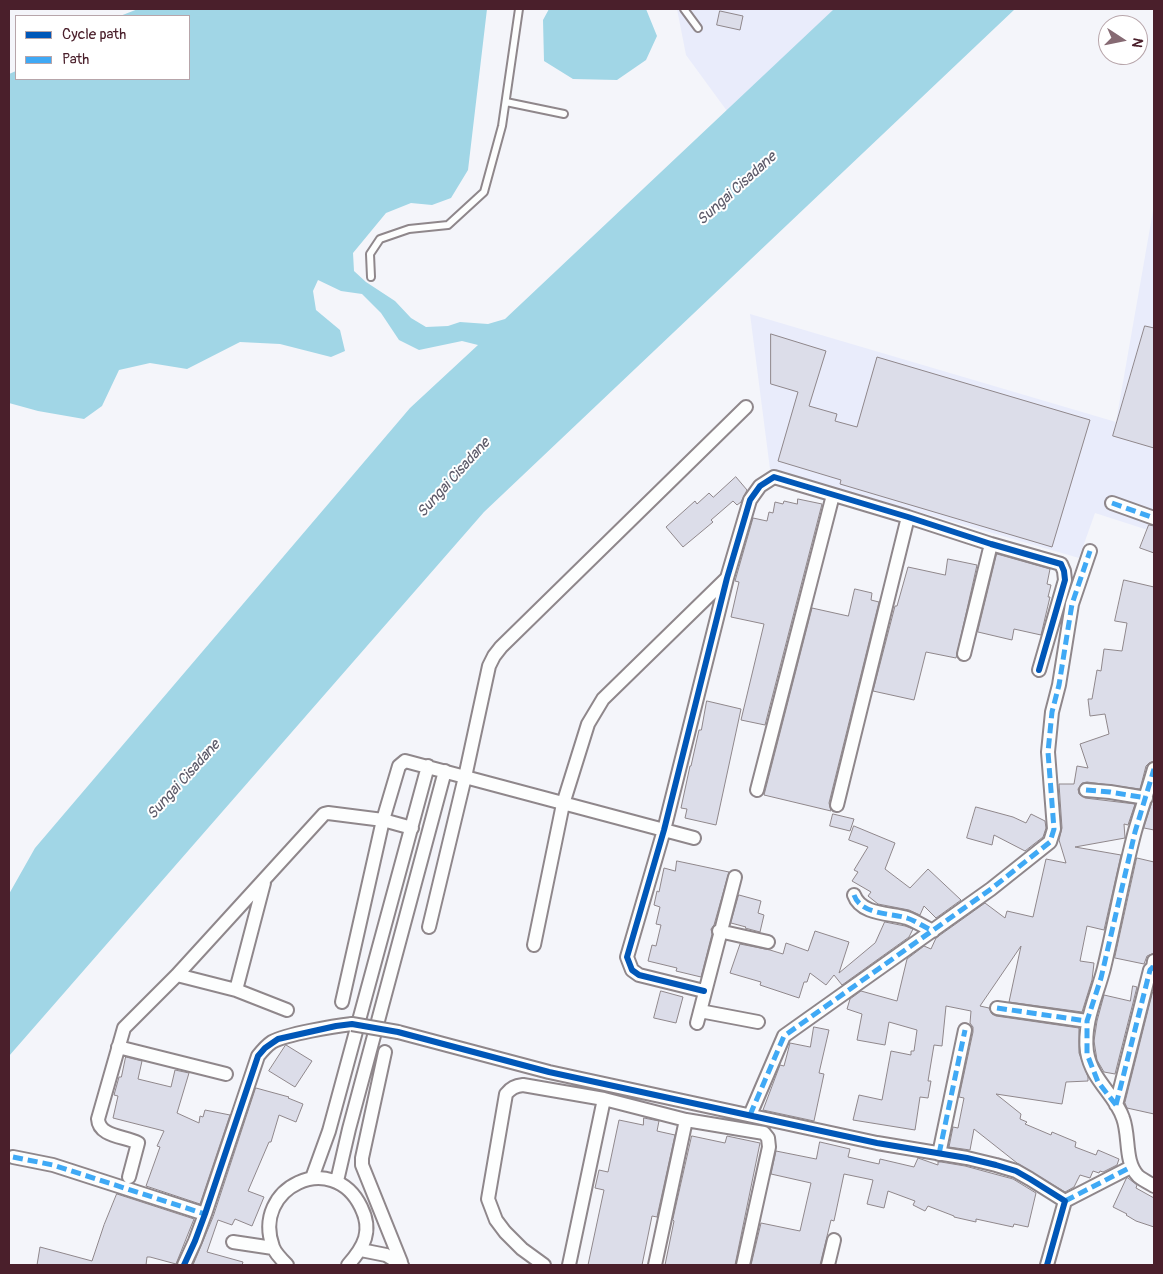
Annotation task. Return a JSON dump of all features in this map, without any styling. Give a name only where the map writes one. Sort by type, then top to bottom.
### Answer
[{"type":"street","points":[[429,927],[489,666],[494,656],[746,407]]},
{"type":"street","points":[[704,991],[639,975],[632,970],[627,957],[664,830],[727,578],[750,500],[760,486],[774,477],[908,516],[991,544],[1060,564],[1064,571],[1065,580],[1039,670]]},
{"type":"street","points":[[757,790],[833,495]]},
{"type":"street","points":[[1112,503],[1154,518]]},
{"type":"street","points":[[837,805],[908,516]]},
{"type":"street","points":[[964,654],[991,544]]},
{"type":"street","points":[[750,1115],[784,1036],[991,890],[1050,842],[1054,829],[1048,752],[1052,712],[1059,685],[1072,604],[1090,551]]},
{"type":"street","points":[[534,945],[563,804],[588,724],[603,699],[727,578]]},
{"type":"street","points":[[342,1002],[383,820],[399,766],[405,761],[694,838]]},
{"type":"street","points":[[312,1178],[329,1131],[428,766]]},
{"type":"street","points":[[1154,769],[1135,832],[1102,978],[1088,1021],[1088,1054],[1098,1082],[1116,1105],[1123,1118],[1131,1167],[1139,1177],[1154,1186]]},
{"type":"street","points":[[337,1181],[349,1129],[445,771]]},
{"type":"street","points":[[1086,790],[1146,798]]},
{"type":"street","points":[[129,1177],[138,1143],[103,1131],[99,1126],[98,1119],[124,1028],[177,975],[319,818],[326,813],[383,820],[412,828]]},
{"type":"street","points":[[735,877],[698,1017],[758,1022]]},
{"type":"street","points":[[236,990],[264,881]]},
{"type":"street","points":[[854,895],[857,902],[862,906],[874,911],[907,918],[932,931]]},
{"type":"street","points":[[720,931],[768,942]]},
{"type":"street","points":[[1116,1105],[1150,970],[1153,967],[1154,961]]},
{"type":"street","points":[[177,975],[236,990],[287,1010]]},
{"type":"street","points":[[997,1008],[1088,1021]]},
{"type":"street","points":[[184,1265],[205,1214],[258,1056],[265,1048],[278,1039],[352,1024],[398,1032],[549,1072],[877,1143],[967,1158],[1016,1171],[1065,1201]]},
{"type":"street","points":[[939,1154],[965,1030]]},
{"type":"street","points":[[118,1047],[226,1074]]},
{"type":"street","points":[[385,1052],[362,1165],[402,1264]]},
{"type":"street","points":[[544,1265],[522,1249],[505,1232],[496,1220],[488,1199],[506,1094],[511,1088],[524,1085],[604,1099],[686,1120],[764,1133],[768,1138],[769,1147],[743,1265]]},
{"type":"street","points":[[569,1265],[604,1099]]},
{"type":"street","points":[[655,1265],[686,1120]]},
{"type":"street","points":[[14,1156],[53,1165],[205,1214]]},
{"type":"street","points":[[1047,1265],[1065,1201],[1131,1167]]},
{"type":"street","points":[[286,1265],[273,1248],[268,1226],[274,1203],[290,1186],[312,1178],[337,1181],[356,1196],[366,1216],[366,1228],[361,1250],[348,1265]]},
{"type":"street","points":[[366,1216],[377,1202]]},
{"type":"street","points":[[828,1265],[834,1240]]},
{"type":"street","points":[[233,1242],[273,1248]]},
{"type":"street","points":[[361,1250],[386,1255],[402,1264]]},
{"type":"lane","points":[[371,277],[370,254],[380,239],[409,229],[448,225],[484,192],[502,126],[519,9]]},
{"type":"lane","points":[[684,9],[698,28]]},
{"type":"lane","points":[[506,102],[564,114]]},
{"type":"shaded area","points":[[677,9],[835,9],[727,111],[686,55]]},
{"type":"shaded area","points":[[1154,205],[1154,532],[1095,513],[1079,558],[770,469],[750,314],[1116,422]]},
{"type":"water","name":"Sungai Cisadane","points":[[138,9],[487,9],[468,170],[451,198],[432,205],[411,203],[386,213],[353,253],[354,271],[366,282],[395,301],[411,318],[426,327],[448,326],[460,322],[488,324],[505,319],[834,9],[1015,9],[484,512],[9,1056],[9,894],[35,848],[410,408],[478,345],[462,341],[419,350],[399,340],[381,313],[362,294],[341,291],[318,280],[313,291],[316,310],[340,330],[345,351],[331,357],[280,344],[240,342],[187,369],[150,363],[119,370],[102,406],[84,419],[38,411],[9,403],[9,74],[15,71],[15,80],[190,80],[190,15],[123,15]]},
{"type":"water","points":[[549,9],[646,9],[657,36],[646,60],[617,80],[573,79],[544,61],[543,20]]},
{"type":"building","points":[[720,11],[743,16],[740,30],[717,25]]},
{"type":"building","points":[[1145,326],[1154,328],[1154,448],[1113,436]]},
{"type":"building","points":[[771,334],[826,351],[809,406],[837,414],[835,421],[857,427],[877,357],[1090,420],[1052,547],[840,484],[841,480],[778,461],[798,392],[771,384]]},
{"type":"building","points":[[736,477],[747,490],[741,502],[737,505],[733,501],[711,520],[713,522],[683,547],[666,527],[695,501],[697,504],[709,493],[713,497]]},
{"type":"building","points":[[798,499],[822,504],[765,725],[741,720],[764,624],[731,617],[739,582],[735,581],[753,518],[767,521],[769,512],[773,513],[775,502],[783,504],[784,501],[797,504]]},
{"type":"building","points":[[1149,525],[1154,526],[1154,553],[1140,548]]},
{"type":"building","points":[[997,554],[1050,569],[1047,584],[1051,585],[1048,597],[1050,597],[1041,635],[1014,629],[1012,640],[978,632]]},
{"type":"building","points":[[948,559],[977,565],[956,658],[926,652],[914,700],[873,691],[895,606],[897,606],[908,567],[945,575]]},
{"type":"building","points":[[1124,580],[1154,587],[1154,761],[1146,766],[1140,789],[1087,782],[1082,783],[1078,789],[1079,794],[1085,798],[1135,804],[1128,825],[1124,824],[1125,838],[1075,847],[1121,855],[1104,930],[1087,926],[1080,961],[1094,963],[1092,980],[1082,1012],[1009,1002],[1021,946],[980,1006],[989,1008],[992,1014],[996,1016],[1079,1028],[1079,1053],[1088,1081],[1066,1082],[1062,1104],[996,1094],[1021,1114],[1020,1119],[1027,1122],[1025,1124],[1051,1135],[1052,1132],[1076,1142],[1075,1147],[1096,1155],[1098,1150],[1119,1159],[1117,1165],[1103,1172],[1093,1171],[1090,1178],[1080,1175],[1074,1187],[1065,1192],[1017,1163],[974,1129],[970,1150],[949,1147],[953,1127],[958,1128],[964,1098],[959,1097],[973,1032],[973,1027],[970,1023],[971,1011],[946,1006],[942,1046],[934,1045],[928,1081],[931,1081],[928,1098],[920,1097],[915,1130],[853,1120],[859,1095],[882,1100],[891,1051],[911,1055],[911,1051],[914,1051],[917,1030],[889,1022],[885,1045],[857,1040],[862,1014],[847,1009],[850,999],[861,991],[897,1001],[907,959],[924,946],[931,949],[936,938],[985,903],[1005,918],[1007,911],[1033,917],[1046,859],[1066,863],[1059,840],[1062,828],[1059,784],[1074,784],[1077,766],[1088,768],[1080,744],[1109,734],[1105,714],[1090,716],[1088,699],[1092,699],[1097,670],[1101,671],[1104,649],[1122,651],[1127,623],[1115,621]]},
{"type":"building","points":[[855,589],[872,593],[871,600],[879,602],[829,803],[831,811],[764,795],[812,608],[848,616]]},
{"type":"building","points":[[707,701],[741,709],[716,825],[685,818],[687,809],[681,808]]},
{"type":"building","points":[[1154,796],[1154,830],[1144,828]]},
{"type":"building","points":[[976,807],[1013,817],[1026,823],[1031,814],[1045,821],[1046,828],[1043,837],[1025,851],[994,835],[992,845],[967,838]]},
{"type":"building","points":[[833,814],[854,819],[850,831],[830,826]]},
{"type":"building","points":[[854,826],[895,843],[885,869],[910,888],[928,869],[961,900],[936,918],[924,906],[920,915],[909,910],[878,904],[868,896],[871,892],[852,881],[858,872],[854,870],[868,847],[849,840]]},
{"type":"building","points":[[1137,858],[1154,862],[1154,953],[1147,956],[1144,964],[1115,958]]},
{"type":"building","points":[[677,861],[729,872],[714,925],[711,929],[712,934],[701,977],[676,971],[677,968],[648,961],[652,945],[656,946],[661,925],[656,924],[660,907],[654,905],[657,891],[659,892],[664,868],[675,871]]},
{"type":"building","points":[[739,895],[761,901],[758,913],[764,915],[760,932],[731,923]]},
{"type":"building","points":[[885,922],[913,929],[909,937],[842,985],[834,975],[826,985],[810,973],[807,982],[804,982],[799,998],[760,985],[761,982],[730,973],[740,944],[783,954],[786,943],[808,951],[815,931],[849,942],[839,973],[875,943]]},
{"type":"building","points":[[1133,986],[1137,987],[1115,1074],[1104,1072],[1097,1060],[1094,1041],[1104,995],[1130,1001]]},
{"type":"building","points":[[661,991],[683,997],[676,1023],[654,1018]]},
{"type":"building","points":[[1153,992],[1154,1114],[1127,1108],[1125,1103]]},
{"type":"building","points":[[814,1027],[829,1030],[819,1073],[824,1074],[814,1121],[763,1110],[780,1065],[784,1066],[790,1043],[810,1047]]},
{"type":"building","points":[[286,1045],[312,1061],[295,1087],[269,1071]]},
{"type":"building","points":[[126,1057],[142,1061],[138,1079],[171,1087],[175,1070],[189,1073],[177,1113],[199,1123],[200,1116],[203,1117],[205,1110],[230,1115],[200,1204],[146,1186],[160,1147],[157,1146],[164,1131],[113,1118],[118,1096],[114,1095]]},
{"type":"building","points":[[256,1088],[289,1097],[303,1104],[296,1122],[279,1115],[271,1142],[269,1142],[248,1191],[264,1197],[252,1226],[235,1219],[232,1225],[218,1220],[207,1252],[243,1262],[242,1265],[193,1265],[213,1217]]},
{"type":"building","points":[[644,1118],[659,1121],[657,1131],[675,1135],[657,1217],[652,1216],[642,1265],[588,1265],[604,1190],[595,1188],[599,1170],[608,1172],[619,1120],[643,1125]]},
{"type":"building","points":[[692,1136],[725,1143],[727,1136],[760,1143],[735,1265],[665,1265]]},
{"type":"building","points":[[820,1142],[850,1149],[848,1157],[879,1164],[880,1159],[914,1167],[918,1158],[938,1165],[938,1162],[941,1162],[965,1166],[1013,1179],[1036,1193],[1028,1227],[1014,1224],[1013,1227],[976,1219],[976,1222],[954,1217],[928,1206],[925,1211],[913,1205],[915,1201],[888,1191],[884,1208],[867,1204],[873,1180],[844,1174],[834,1221],[831,1220],[820,1265],[751,1265],[761,1223],[800,1231],[811,1183],[771,1174],[776,1151],[816,1159]]},
{"type":"building","points":[[1128,1178],[1137,1185],[1136,1188],[1154,1198],[1154,1227],[1136,1221],[1113,1207]]},
{"type":"building","points":[[117,1194],[194,1219],[176,1264],[147,1257],[146,1265],[37,1265],[40,1247],[92,1261]]},
{"type":"marked path","points":[[1112,503],[1154,518]]},
{"type":"marked path","points":[[750,1115],[784,1036],[991,889],[1050,842],[1054,829],[1048,752],[1052,712],[1059,685],[1072,604],[1090,551]]},
{"type":"marked path","points":[[1116,1105],[1098,1082],[1087,1054],[1087,1021],[1101,978],[1135,832],[1154,769]]},
{"type":"marked path","points":[[1086,790],[1146,798]]},
{"type":"marked path","points":[[854,895],[858,902],[870,910],[907,918],[933,931]]},
{"type":"marked path","points":[[1116,1105],[1150,970],[1153,967],[1154,961]]},
{"type":"marked path","points":[[997,1008],[1087,1021]]},
{"type":"marked path","points":[[939,1154],[965,1030]]},
{"type":"marked path","points":[[13,1157],[53,1165],[205,1214]]},
{"type":"marked path","points":[[1065,1201],[1131,1167]]},
{"type":"cycle path","points":[[704,991],[639,975],[632,970],[627,957],[664,830],[727,578],[750,500],[760,486],[774,477],[1061,564],[1065,580],[1039,670]]},
{"type":"cycle path","points":[[184,1265],[205,1214],[258,1056],[265,1048],[278,1039],[352,1024],[398,1032],[549,1072],[877,1143],[967,1158],[1016,1171],[1065,1201],[1047,1265]]}]
